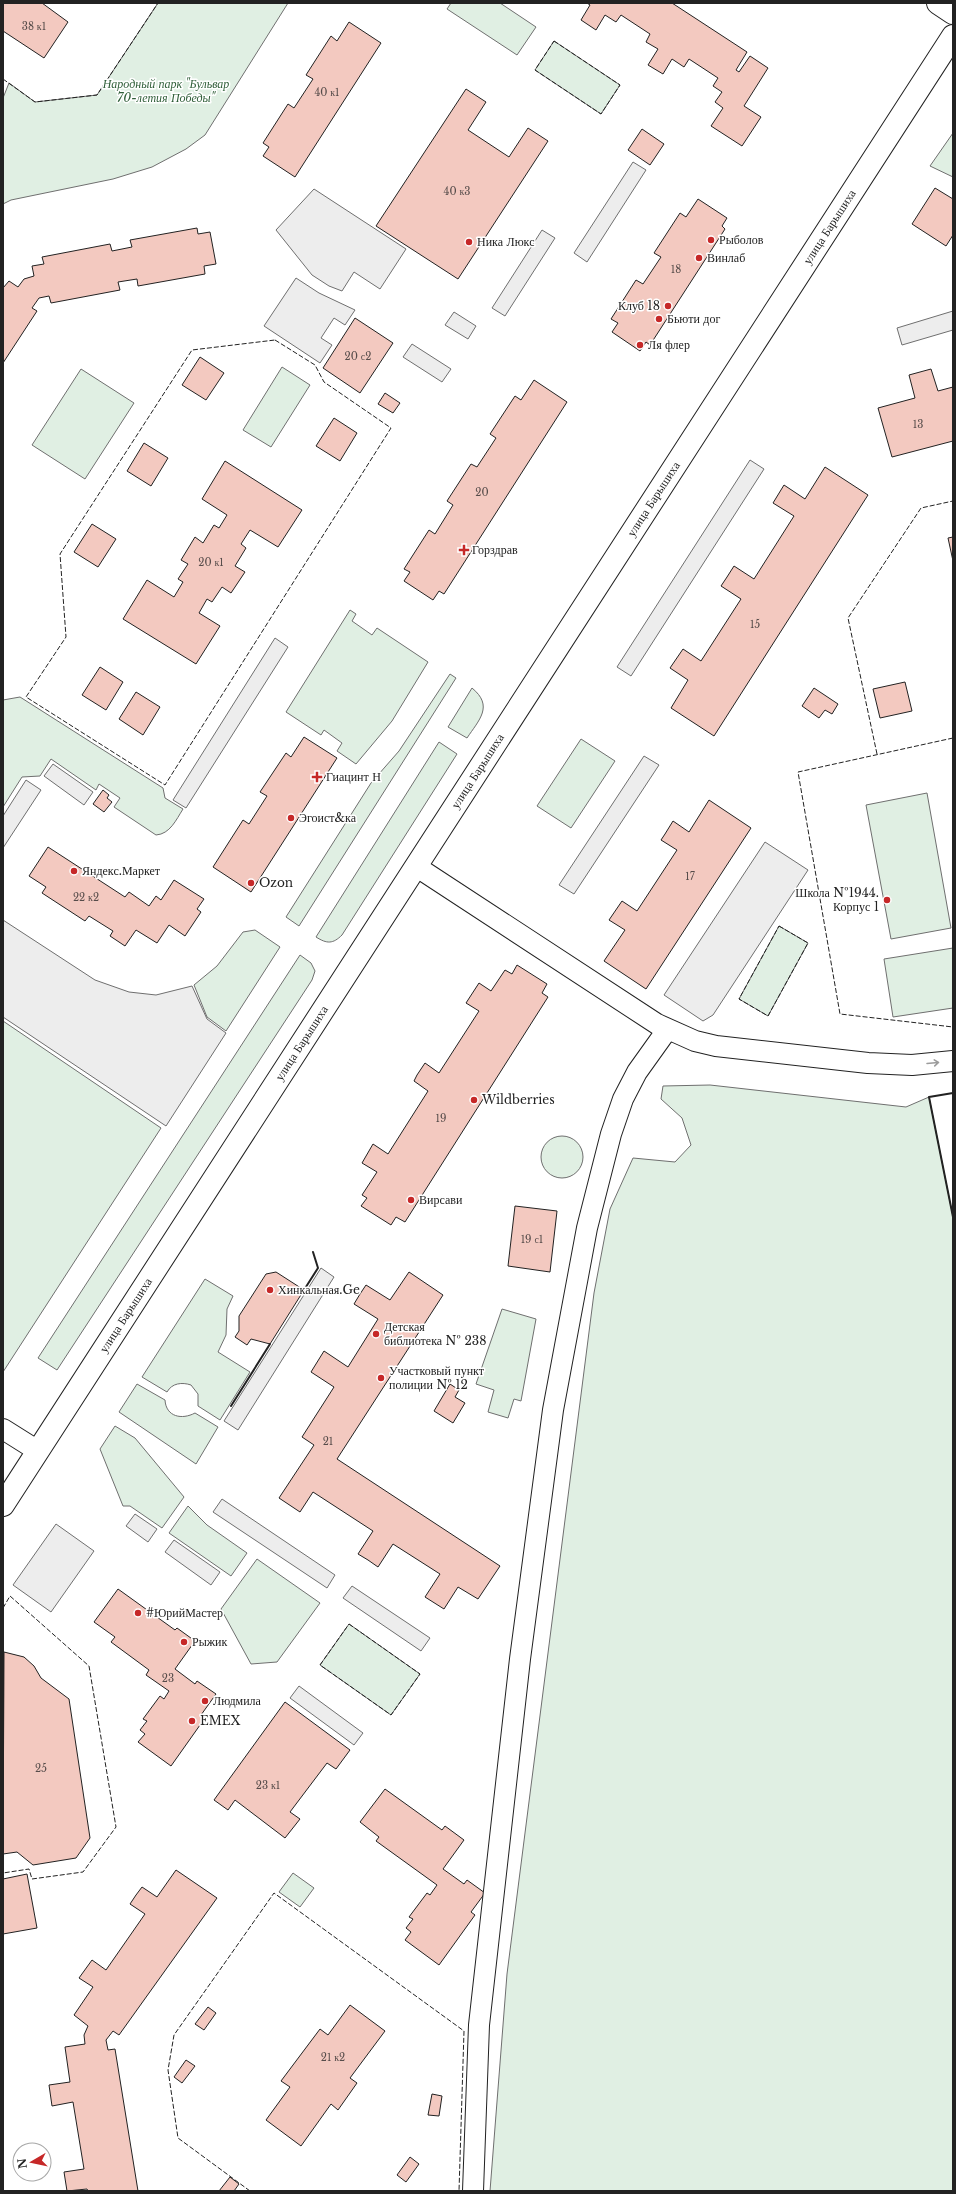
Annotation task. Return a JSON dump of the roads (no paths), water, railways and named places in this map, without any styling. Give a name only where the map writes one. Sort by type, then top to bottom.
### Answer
[{"type":"main road","points":[[938,3],[953,13]]},
{"type":"main road","name":"улица Барышиха","points":[[3,1505],[953,36]]},
{"type":"street","points":[[417,867],[667,1030],[695,1041],[716,1046],[868,1063],[912,1065],[953,1061]]},
{"type":"street","points":[[473,2191],[479,2025],[518,1672],[553,1410],[587,1228],[611,1134],[623,1099],[638,1072],[667,1030]]},
{"type":"street","points":[[3,1429],[38,1451]]},
{"type":"place","name":"Рыболов","points":[[711,240]]},
{"type":"place","name":"Ника Люкс","points":[[469,242]]},
{"type":"place","name":"Винлаб","points":[[699,258]]},
{"type":"place","name":"Клуб 18","points":[[668,306]]},
{"type":"place","name":"Бьюти дог","points":[[659,319]]},
{"type":"place","name":"Ля флер","points":[[640,345]]},
{"type":"place","name":"Горздрав","points":[[464,550]]},
{"type":"place","name":"Гиацинт Н","points":[[317,777]]},
{"type":"place","name":"Эгоист&ка","points":[[291,818]]},
{"type":"place","name":"Яндекс.Маркет","points":[[74,871]]},
{"type":"place","name":"Ozon","points":[[251,883]]},
{"type":"place","name":"Школа №1944. Корпус 1","points":[[887,900]]},
{"type":"place","name":"Wildberries","points":[[474,1100]]},
{"type":"place","name":"Вирсави","points":[[411,1200]]},
{"type":"place","name":"Хинкальная.Ge","points":[[270,1290]]},
{"type":"place","name":"Детская библиотека № 238","points":[[376,1334]]},
{"type":"place","name":"Участковый пункт полиции № 12","points":[[381,1378]]},
{"type":"place","name":"#ЮрийМастер","points":[[138,1613]]},
{"type":"place","name":"Рыжик","points":[[184,1642]]},
{"type":"place","name":"Людмила","points":[[205,1701]]},
{"type":"place","name":"EMEX","points":[[192,1721]]},
{"type":"park label","name":"Народный парк \"Бульвар 70-летия Победы\"","points":[[166,91]]}]
